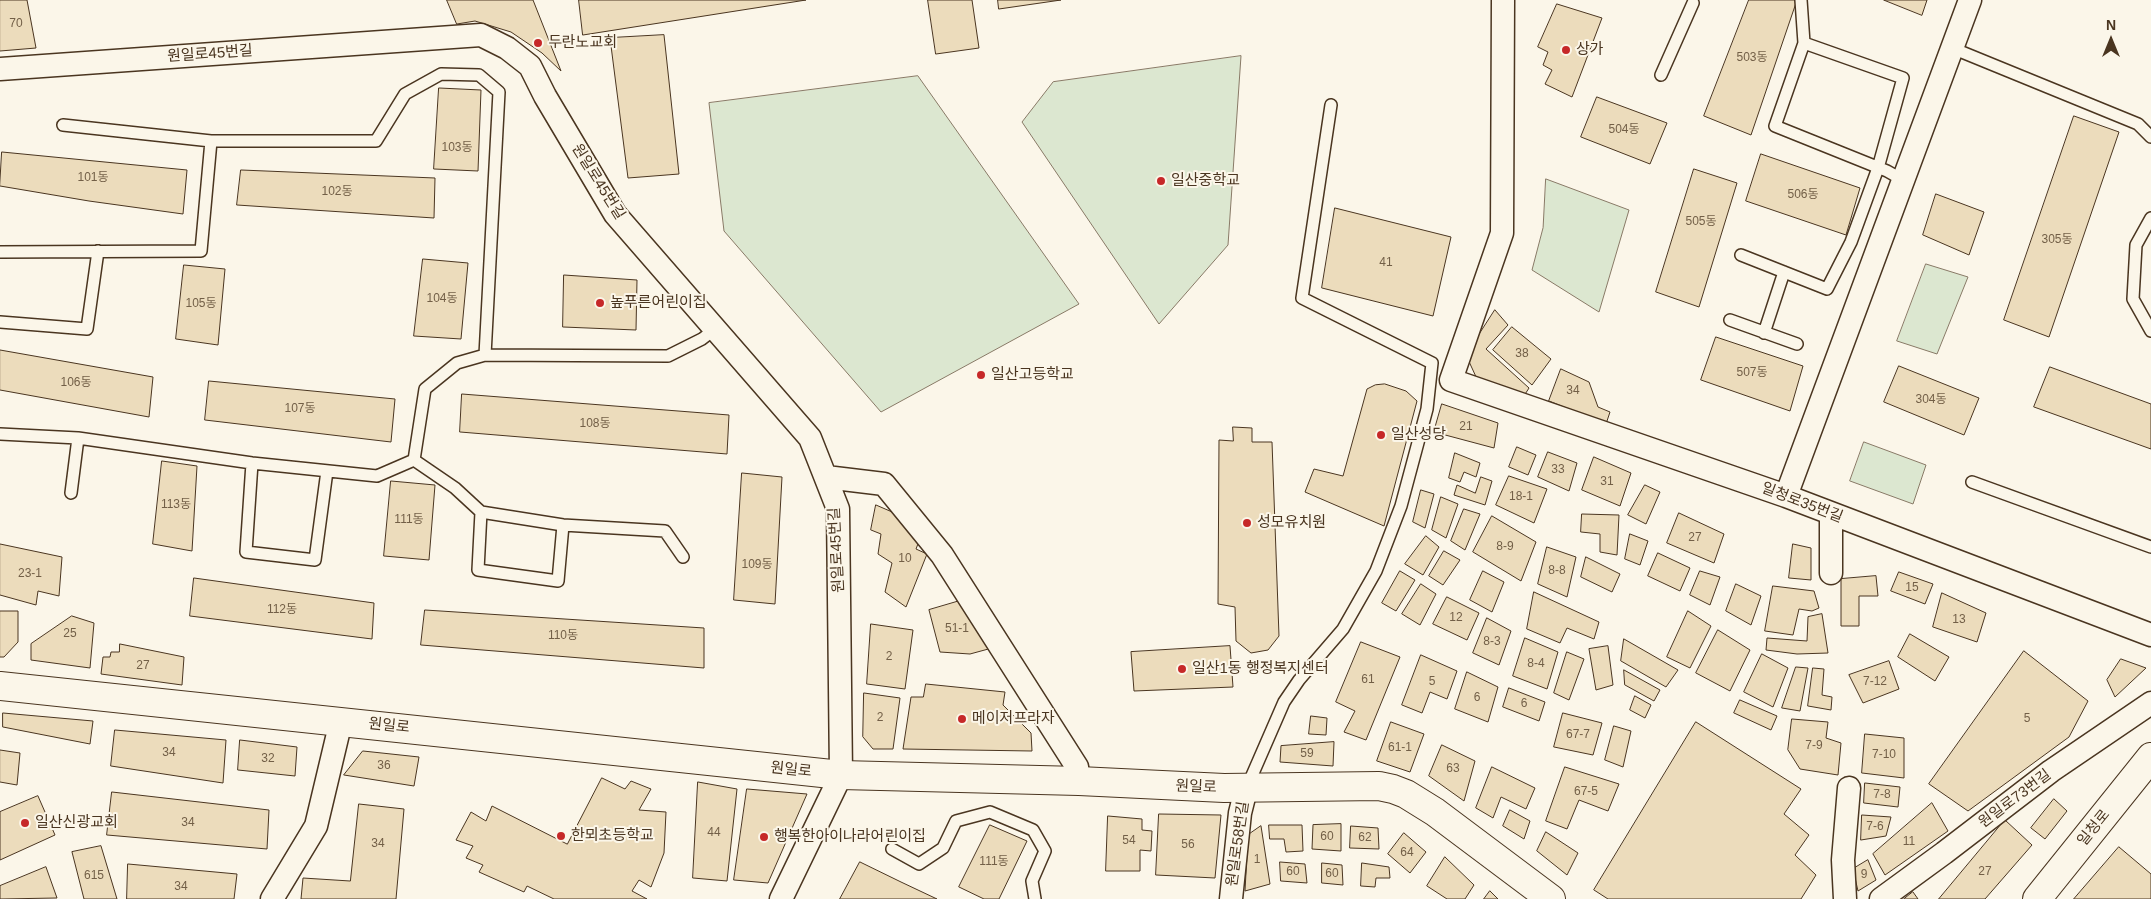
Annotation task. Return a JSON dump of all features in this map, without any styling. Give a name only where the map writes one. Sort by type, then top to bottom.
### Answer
[{"type":"street","points":[[1451,380],[1502,233],[1503,0]]},
{"type":"street","points":[[1786,496],[1970,0]]},
{"type":"street","name":"원일로45번길","points":[[0,69],[481,35],[507,48],[530,66],[544,96],[615,214],[810,438],[838,508],[841,775]]},
{"type":"street","name":"일청로35번길","points":[[1451,380],[1786,496],[2151,635]]},
{"type":"street","points":[[826,477],[884,484],[942,555],[1077,768],[1079,781]]},
{"type":"street","points":[[1831,514],[1831,574]]},
{"type":"street","name":"원일로","points":[[0,686],[841,775],[1079,781],[1246,789],[1379,786],[1406,794],[1435,812],[1551,899]]},
{"type":"street","name":"원일로73번길","points":[[1881,899],[2050,771],[2151,703]]},
{"type":"street","points":[[272,899],[316,826],[341,721]]},
{"type":"street","name":"일청로","points":[[2037,899],[2151,757]]},
{"type":"street","points":[[781,899],[841,775]]},
{"type":"street","points":[[1845,899],[1843,860],[1849,788]]},
{"type":"street","name":"원일로58번길","points":[[1231,899],[1240,814],[1246,789]]},
{"type":"lane","points":[[1801,0],[1804,43],[1775,126],[1903,180]]},
{"type":"lane","points":[[1661,75],[1692,1]]},
{"type":"lane","points":[[1741,255],[1827,289],[1851,242],[1878,168],[1903,78],[1804,43]]},
{"type":"lane","points":[[1952,48],[2138,124],[2151,137]]},
{"type":"lane","points":[[63,125],[211,141],[376,141],[405,94],[441,74],[479,76],[499,92],[485,356]]},
{"type":"lane","points":[[1331,105],[1302,298],[1432,363],[1451,380]]},
{"type":"lane","points":[[0,252],[201,251],[211,141]]},
{"type":"lane","points":[[2151,218],[2136,245],[2133,298],[2151,332]]},
{"type":"lane","points":[[0,322],[87,329],[98,251]]},
{"type":"lane","points":[[1764,333],[1784,272]]},
{"type":"lane","points":[[1730,320],[1797,344]]},
{"type":"lane","points":[[414,460],[425,389],[457,364],[485,356],[668,356],[702,340],[715,329]]},
{"type":"lane","points":[[1246,789],[1284,702],[1299,680],[1344,629],[1376,571],[1406,488],[1426,409],[1432,363]]},
{"type":"lane","points":[[0,434],[78,438],[252,463],[377,476],[414,460]]},
{"type":"lane","points":[[71,492],[78,438]]},
{"type":"lane","points":[[414,460],[455,488],[480,512],[563,525],[665,531],[683,557]]},
{"type":"lane","points":[[252,463],[246,552],[315,560],[327,471]]},
{"type":"lane","points":[[1972,482],[2151,547]]},
{"type":"lane","points":[[480,512],[478,570],[558,581],[563,525]]},
{"type":"lane","points":[[892,849],[919,864],[943,848],[956,821],[990,812],[1033,830],[1044,850],[1032,881],[1036,899]]},
{"type":"green space","points":[[1241,56],[1228,245],[1159,324],[1022,122],[1053,82]]},
{"type":"green space","points":[[918,76],[1079,304],[881,412],[724,231],[709,103]]},
{"type":"green space","points":[[1546,179],[1629,210],[1599,312],[1532,270],[1543,228]]},
{"type":"green space","points":[[1926,264],[1968,277],[1937,354],[1897,341]]},
{"type":"green space","points":[[1864,442],[1926,465],[1913,504],[1850,481]]},
{"type":"building","points":[[0,0],[27,0],[36,48],[0,51]]},
{"type":"building","name":"두란노교회","points":[[447,0],[533,0],[561,71],[542,53],[511,32],[475,21],[457,24]]},
{"type":"building","points":[[579,0],[806,0],[583,35]]},
{"type":"building","points":[[928,0],[972,0],[979,48],[936,54]]},
{"type":"building","points":[[998,0],[1061,0],[999,9]]},
{"type":"building","points":[[1749,0],[1797,0],[1751,135],[1704,116]]},
{"type":"building","points":[[1884,0],[1927,0],[1922,15]]},
{"type":"building","name":"상가","points":[[1557,4],[1602,18],[1572,97],[1545,84],[1552,70],[1543,65],[1548,52],[1538,47]]},
{"type":"building","points":[[664,35],[679,174],[628,178],[610,38]]},
{"type":"building","points":[[439,88],[481,90],[478,171],[434,169]]},
{"type":"building","points":[[1597,97],[1667,123],[1650,164],[1581,137]]},
{"type":"building","points":[[2074,116],[2119,132],[2049,337],[2004,320]]},
{"type":"building","points":[[2,152],[187,170],[183,214],[0,186]]},
{"type":"building","points":[[1761,154],[1860,188],[1846,235],[1746,201]]},
{"type":"building","points":[[1694,169],[1737,183],[1699,307],[1656,292]]},
{"type":"building","points":[[241,170],[435,178],[434,218],[237,205]]},
{"type":"building","points":[[1936,194],[1984,212],[1969,255],[1923,235]]},
{"type":"building","points":[[1335,208],[1451,237],[1433,316],[1322,288]]},
{"type":"building","points":[[423,259],[468,263],[461,339],[414,336]]},
{"type":"building","points":[[184,265],[225,269],[218,345],[176,339]]},
{"type":"building","name":"높푸른어린이집","points":[[564,275],[637,280],[636,330],[563,327]]},
{"type":"building","points":[[1495,310],[1508,325],[1486,349],[1529,388],[1522,399],[1477,379],[1466,355]]},
{"type":"building","points":[[1512,327],[1551,359],[1532,385],[1493,350]]},
{"type":"building","points":[[1716,337],[1803,366],[1790,411],[1701,380]]},
{"type":"building","points":[[0,350],[153,377],[149,417],[0,390]]},
{"type":"building","points":[[1899,366],[1979,398],[1964,435],[1884,402]]},
{"type":"building","points":[[2050,367],[2151,404],[2151,449],[2034,407]]},
{"type":"building","points":[[1561,369],[1589,382],[1598,407],[1610,412],[1606,424],[1549,401]]},
{"type":"building","points":[[209,381],[395,399],[391,442],[205,420]]},
{"type":"building","name":"일산성당","points":[[1385,384],[1406,391],[1417,401],[1384,526],[1305,492],[1314,469],[1343,476],[1367,389],[1375,385]]},
{"type":"building","points":[[462,394],[729,415],[727,454],[460,432]]},
{"type":"building","points":[[1442,404],[1498,423],[1494,448],[1434,432]]},
{"type":"building","name":"성모유치원","points":[[1233,427],[1252,428],[1252,442],[1272,442],[1279,636],[1268,650],[1251,653],[1236,641],[1235,607],[1218,604],[1219,440],[1233,441]]},
{"type":"building","points":[[1517,447],[1536,455],[1528,475],[1509,467]]},
{"type":"building","points":[[1548,452],[1577,463],[1569,491],[1538,477]]},
{"type":"building","points":[[1455,453],[1480,463],[1476,477],[1464,472],[1460,482],[1449,478]]},
{"type":"building","points":[[1594,457],[1631,473],[1620,506],[1582,490]]},
{"type":"building","points":[[162,461],[197,466],[192,551],[153,544]]},
{"type":"building","points":[[742,473],[782,477],[775,604],[734,600]]},
{"type":"building","points":[[1509,476],[1547,489],[1534,523],[1496,505]]},
{"type":"building","points":[[1481,477],[1492,481],[1485,505],[1454,495],[1457,485],[1475,493]]},
{"type":"building","points":[[391,481],[435,485],[429,560],[384,556]]},
{"type":"building","points":[[1645,485],[1660,492],[1646,524],[1628,515]]},
{"type":"building","points":[[1421,490],[1434,494],[1425,528],[1413,522]]},
{"type":"building","points":[[1441,497],[1458,504],[1446,538],[1432,530]]},
{"type":"building","points":[[876,505],[906,518],[921,536],[916,549],[927,554],[906,607],[885,592],[892,563],[878,554],[881,534],[871,530]]},
{"type":"building","points":[[1464,509],[1480,514],[1465,550],[1451,541]]},
{"type":"building","points":[[1679,513],[1724,534],[1714,563],[1667,543]]},
{"type":"building","points":[[1582,514],[1619,515],[1617,555],[1600,552],[1600,534],[1581,532]]},
{"type":"building","points":[[1492,516],[1536,542],[1521,581],[1473,552]]},
{"type":"building","points":[[1630,534],[1648,541],[1640,565],[1625,559]]},
{"type":"building","points":[[1426,536],[1439,547],[1423,575],[1405,564]]},
{"type":"building","points":[[0,544],[62,557],[59,596],[38,591],[36,605],[0,595]]},
{"type":"building","points":[[1793,544],[1811,548],[1811,580],[1789,578]]},
{"type":"building","points":[[1547,547],[1576,557],[1567,597],[1538,584]]},
{"type":"building","points":[[1444,551],[1460,560],[1443,585],[1429,576]]},
{"type":"building","points":[[1658,553],[1690,568],[1680,591],[1648,576]]},
{"type":"building","points":[[1586,557],[1620,574],[1612,592],[1581,577]]},
{"type":"building","points":[[1400,571],[1415,580],[1396,611],[1382,603]]},
{"type":"building","points":[[1483,571],[1504,582],[1492,612],[1470,600]]},
{"type":"building","points":[[1700,571],[1720,577],[1710,605],[1690,595]]},
{"type":"building","points":[[1899,572],[1933,584],[1925,604],[1891,591]]},
{"type":"building","points":[[1876,576],[1878,596],[1859,596],[1859,626],[1841,626],[1841,579]]},
{"type":"building","points":[[194,578],[374,603],[372,639],[190,616]]},
{"type":"building","points":[[1421,584],[1436,594],[1420,625],[1402,614]]},
{"type":"building","points":[[1736,584],[1761,596],[1751,625],[1726,611]]},
{"type":"building","points":[[1773,586],[1814,591],[1819,608],[1812,611],[1799,609],[1793,635],[1765,631]]},
{"type":"building","points":[[1534,592],[1599,622],[1594,639],[1567,628],[1560,643],[1527,629]]},
{"type":"building","points":[[1942,593],[1986,613],[1977,642],[1933,627]]},
{"type":"building","points":[[1447,597],[1479,613],[1467,640],[1433,624]]},
{"type":"building","points":[[963,600],[992,648],[970,654],[940,652],[929,610]]},
{"type":"building","points":[[425,610],[704,628],[704,668],[421,645]]},
{"type":"building","points":[[0,611],[18,611],[18,642],[4,657],[0,657]]},
{"type":"building","points":[[1688,611],[1711,626],[1690,668],[1667,657]]},
{"type":"building","points":[[1822,614],[1828,653],[1797,654],[1766,650],[1767,638],[1807,641],[1808,617]]},
{"type":"building","points":[[72,616],[94,623],[90,668],[31,660],[31,644]]},
{"type":"building","points":[[1487,618],[1511,631],[1499,665],[1473,653]]},
{"type":"building","points":[[871,624],[913,630],[905,689],[867,684]]},
{"type":"building","points":[[1718,630],[1750,650],[1730,691],[1696,673]]},
{"type":"building","points":[[1910,634],[1949,657],[1935,681],[1898,657]]},
{"type":"building","points":[[1525,638],[1558,652],[1547,689],[1513,676]]},
{"type":"building","points":[[1624,639],[1678,670],[1666,687],[1621,661]]},
{"type":"building","points":[[1361,642],[1400,657],[1366,740],[1344,732],[1355,711],[1336,702]]},
{"type":"building","points":[[120,644],[184,657],[182,685],[101,674],[103,657],[110,657],[111,652],[119,652]]},
{"type":"building","name":"일산1동 행정복지센터","points":[[1230,646],[1233,687],[1134,691],[1131,652]]},
{"type":"building","points":[[1608,646],[1613,685],[1596,690],[1589,649]]},
{"type":"building","points":[[2024,651],[2088,701],[2069,737],[1968,811],[1929,784]]},
{"type":"building","points":[[1567,652],[1584,659],[1569,700],[1554,693]]},
{"type":"building","points":[[1762,654],[1788,668],[1773,707],[1744,692]]},
{"type":"building","points":[[1421,655],[1457,671],[1447,699],[1430,692],[1422,713],[1402,705]]},
{"type":"building","points":[[2121,659],[2146,668],[2115,697],[2107,680]]},
{"type":"building","points":[[1889,661],[1899,689],[1863,703],[1849,675]]},
{"type":"building","points":[[1796,667],[1808,668],[1800,711],[1782,708]]},
{"type":"building","points":[[1813,668],[1824,669],[1822,695],[1832,697],[1831,710],[1808,706]]},
{"type":"building","points":[[1624,670],[1660,690],[1654,701],[1625,685]]},
{"type":"building","points":[[1467,672],[1498,687],[1488,722],[1455,709]]},
{"type":"building","name":"메이저프라자","points":[[926,684],[1005,692],[1003,705],[1031,733],[1032,751],[903,749],[911,697],[923,697]]},
{"type":"building","points":[[1509,688],[1545,702],[1539,721],[1503,707]]},
{"type":"building","points":[[864,693],[900,698],[893,749],[873,749],[863,737]]},
{"type":"building","points":[[1635,696],[1651,705],[1645,718],[1630,710]]},
{"type":"building","points":[[1740,700],[1777,716],[1771,730],[1734,713]]},
{"type":"building","points":[[3,713],[93,721],[90,744],[3,727]]},
{"type":"building","points":[[1563,713],[1602,723],[1593,755],[1554,747]]},
{"type":"building","points":[[1311,716],[1327,718],[1326,735],[1309,734]]},
{"type":"building","points":[[1792,719],[1828,722],[1826,738],[1841,743],[1838,775],[1800,769],[1788,750]]},
{"type":"building","points":[[1391,722],[1424,734],[1410,772],[1377,761]]},
{"type":"building","points":[[1696,722],[1801,789],[1784,814],[1809,835],[1795,855],[1816,875],[1801,899],[1608,899],[1594,890]]},
{"type":"building","points":[[1614,726],[1631,731],[1623,767],[1605,760]]},
{"type":"building","points":[[115,730],[226,740],[223,783],[111,766]]},
{"type":"building","points":[[1865,734],[1904,738],[1904,778],[1862,773]]},
{"type":"building","points":[[240,740],[297,747],[295,776],[238,770]]},
{"type":"building","points":[[1334,742],[1333,766],[1280,762],[1281,746]]},
{"type":"building","points":[[1442,745],[1475,761],[1464,801],[1429,776]]},
{"type":"building","points":[[0,750],[20,753],[17,785],[0,782]]},
{"type":"building","points":[[363,751],[419,757],[414,786],[344,775]]},
{"type":"building","points":[[1492,767],[1535,788],[1526,809],[1501,797],[1493,818],[1476,808]]},
{"type":"building","points":[[1565,767],[1619,784],[1608,811],[1579,800],[1567,829],[1546,821]]},
{"type":"building","points":[[602,778],[625,789],[631,781],[651,789],[639,810],[666,812],[664,853],[651,887],[639,880],[632,891],[647,899],[554,899],[527,886],[524,892],[479,872],[483,865],[466,858],[473,846],[456,840],[471,812],[486,821],[492,806],[567,844]]},
{"type":"building","points":[[698,782],[737,789],[727,881],[693,878]]},
{"type":"building","points":[[1865,783],[1900,787],[1898,807],[1864,803]]},
{"type":"building","name":"행복한아이나라어린이집","points":[[747,789],[807,794],[768,883],[734,880]]},
{"type":"building","points":[[112,792],[269,810],[267,849],[107,835]]},
{"type":"building","name":"일산신광교회","points":[[38,796],[55,835],[0,860],[0,812]]},
{"type":"building","points":[[2054,799],[2067,811],[2045,839],[2031,828]]},
{"type":"building","points":[[1932,803],[1948,831],[1885,875],[1873,854]]},
{"type":"building","points":[[359,804],[404,809],[396,899],[301,899],[303,878],[350,881]]},
{"type":"building","points":[[1510,810],[1530,821],[1524,839],[1503,826]]},
{"type":"building","points":[[1159,814],[1221,815],[1215,878],[1156,875]]},
{"type":"building","points":[[1862,815],[1891,817],[1886,836],[1861,840]]},
{"type":"building","points":[[1108,816],[1142,819],[1142,830],[1152,831],[1151,851],[1140,850],[1140,871],[1106,871]]},
{"type":"building","points":[[2005,820],[2032,845],[1985,899],[1939,899]]},
{"type":"building","points":[[1341,824],[1341,851],[1312,849],[1313,825]]},
{"type":"building","points":[[990,825],[1027,841],[999,899],[984,899],[959,887]]},
{"type":"building","points":[[1269,825],[1302,825],[1303,851],[1286,852],[1284,839],[1270,839]]},
{"type":"building","points":[[1261,826],[1270,884],[1245,891],[1248,835]]},
{"type":"building","points":[[1351,826],[1378,828],[1379,849],[1350,848]]},
{"type":"building","points":[[1546,832],[1578,853],[1567,875],[1537,851]]},
{"type":"building","points":[[1404,833],[1426,852],[1410,873],[1388,854]]},
{"type":"building","points":[[101,846],[117,899],[84,899],[72,852]]},
{"type":"building","points":[[2119,847],[2151,874],[2151,899],[2074,899]]},
{"type":"building","points":[[1445,857],[1474,885],[1465,899],[1447,899],[1427,886]]},
{"type":"building","points":[[1868,860],[1876,880],[1858,891],[1853,869]]},
{"type":"building","points":[[860,862],[901,882],[937,899],[840,899]]},
{"type":"building","points":[[1280,862],[1305,864],[1307,883],[1281,881]]},
{"type":"building","points":[[1322,863],[1342,865],[1343,885],[1322,883]]},
{"type":"building","points":[[1362,863],[1389,867],[1390,878],[1376,878],[1375,887],[1361,886]]},
{"type":"building","points":[[128,864],[237,874],[234,899],[127,899]]},
{"type":"building","points":[[46,867],[57,898],[0,899],[0,886]]},
{"type":"building","points":[[1490,891],[1498,899],[1484,899]]},
{"type":"building","points":[[1913,892],[1918,899],[1904,899]]},
{"type":"place","name":"두란노교회","points":[[538,43]]},
{"type":"place","name":"상가","points":[[1566,50]]},
{"type":"place","name":"일산중학교","points":[[1161,181]]},
{"type":"place","name":"높푸른어린이집","points":[[600,303]]},
{"type":"place","name":"일산고등학교","points":[[981,375]]},
{"type":"place","name":"일산성당","points":[[1381,435]]},
{"type":"place","name":"성모유치원","points":[[1247,523]]},
{"type":"place","name":"일산1동 행정복지센터","points":[[1182,669]]},
{"type":"place","name":"메이저프라자","points":[[962,719]]},
{"type":"place","name":"일산신광교회","points":[[25,823]]},
{"type":"place","name":"한뫼초등학교","points":[[561,836]]},
{"type":"place","name":"행복한아이나라어린이집","points":[[764,837]]}]
